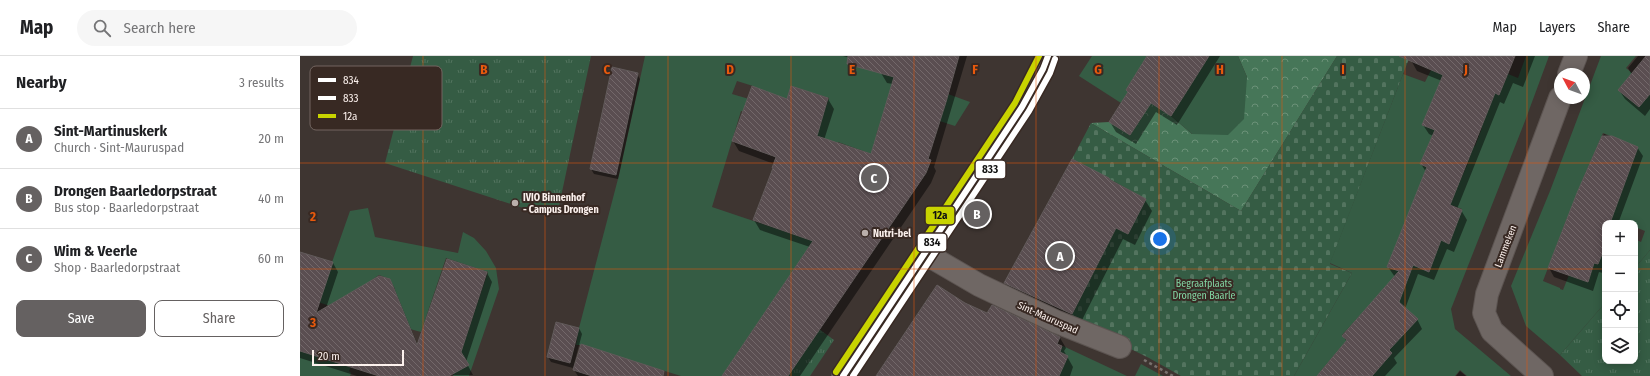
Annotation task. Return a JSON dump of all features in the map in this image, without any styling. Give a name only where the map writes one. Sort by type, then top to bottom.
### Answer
[{"type":"main road","points":[[843,376],[1022,107],[1043,69],[1048,56]]},
{"type":"street","points":[[1571,68],[1576,56]]},
{"type":"street","name":"Lammeken","points":[[1542,376],[1492,332],[1484,313],[1486,294],[1558,104]]},
{"type":"street","name":"Sint-Mauruspad","points":[[924,253],[979,285],[1057,322],[1120,347]]},
{"type":"path","points":[[1120,347],[1173,376]]},
{"type":"green space","points":[[413,56],[591,56],[559,206],[548,216],[385,163],[394,130],[442,130],[442,66],[410,66]]},
{"type":"green space","points":[[645,56],[886,56],[894,76],[890,92],[944,108],[948,94],[970,102],[955,126],[887,104],[876,135],[881,144],[877,156],[838,142],[823,182],[818,137],[816,135],[829,98],[791,86],[779,123],[741,111],[712,207],[813,241],[722,376],[681,376],[581,345],[576,345],[579,328],[619,175]],"holes":[[[737,81],[753,86],[749,99],[732,94]]]},
{"type":"green space","points":[[1092,56],[1147,56],[1126,90],[1128,92],[1121,103],[1079,76]]},
{"type":"green space","points":[[1209,56],[1238,56],[1247,77],[1244,119],[1228,135],[1192,134],[1171,116]]},
{"type":"green space","points":[[1238,56],[1337,56],[1241,211],[1091,123],[1109,122],[1130,135],[1141,119],[1146,100],[1171,116],[1192,134],[1247,77]]},
{"type":"green space","name":"Begraafplaats Drongen Baarle","points":[[1337,56],[1410,56],[1330,264],[1352,273],[1294,376],[1181,376],[1149,358],[1070,319],[1116,228],[1128,234],[1146,199],[1095,171],[1091,173],[1088,167],[1072,159],[1091,123],[1241,211]]},
{"type":"green space","points":[[1526,56],[1549,56],[1451,309],[1455,329],[1511,376],[1467,376],[1460,370],[1455,376],[1372,376],[1392,353],[1387,348],[1374,300],[1342,335],[1347,340],[1319,373],[1322,376],[1294,376],[1352,273],[1330,263],[1403,74],[1425,82],[1432,68],[1499,95],[1508,74],[1518,78]],"holes":[[[1430,108],[1482,128],[1475,146],[1472,146],[1466,162],[1468,163],[1460,181],[1420,164],[1435,130],[1422,125]],[[1429,197],[1462,209],[1449,243],[1441,240],[1429,271],[1413,265],[1409,275],[1387,267],[1412,205],[1424,209]]]},
{"type":"green space","points":[[1601,56],[1636,56],[1626,68],[1632,73],[1618,90],[1639,107],[1650,94],[1650,250],[1638,264],[1638,240],[1641,242],[1645,231],[1638,228],[1638,220],[1602,220],[1602,223],[1567,218],[1543,281],[1563,290],[1569,275],[1588,282],[1594,263],[1598,264],[1602,255],[1602,306],[1560,355],[1526,326],[1511,286],[1550,191],[1583,104],[1590,104],[1590,85]],"holes":[[[1603,133],[1638,147],[1620,196],[1582,181]]]},
{"type":"green space","points":[[368,208],[375,237],[458,253],[463,232],[474,238],[486,251],[496,268],[499,289],[469,376],[453,376],[454,370],[458,371],[464,367],[467,360],[460,355],[488,272],[446,258],[421,332],[410,329],[381,331],[395,289],[390,279],[379,275],[369,282],[355,324],[330,306],[318,302],[350,211]]},
{"type":"green space","points":[[1650,250],[1650,376],[1582,376],[1560,355],[1602,306],[1602,364],[1638,364],[1638,264]]},
{"type":"green space","points":[[819,329],[834,340],[810,376],[788,376]]},
{"type":"green space","points":[[1063,346],[1127,376],[1059,376],[1068,357],[1059,353]]},
{"type":"green space","points":[[300,347],[352,364],[349,371],[351,373],[350,376],[300,376]]},
{"type":"green space","points":[[1141,364],[1163,376],[1135,376]]},
{"type":"building","points":[[848,56],[959,56],[928,159],[931,160],[926,173],[788,376],[722,376],[813,241],[753,220],[776,157],[732,141],[752,86],[787,99],[791,86],[828,98],[817,136],[871,154],[894,77],[847,64]]},
{"type":"building","points":[[1147,56],[1209,56],[1171,116],[1151,103],[1130,135],[1109,122],[1128,92],[1126,90]]},
{"type":"building","points":[[1399,56],[1515,56],[1499,95],[1495,93],[1450,205],[1462,210],[1449,244],[1441,240],[1429,272],[1413,265],[1399,302],[1418,319],[1389,350],[1392,353],[1372,376],[1317,376],[1347,340],[1342,336],[1399,271],[1387,267],[1427,167],[1420,164],[1435,130],[1422,125],[1443,75]]},
{"type":"building","points":[[1646,56],[1650,56],[1650,94],[1639,107],[1618,90]]},
{"type":"building","points":[[612,67],[638,73],[616,175],[590,169]]},
{"type":"building","points":[[1602,136],[1612,136],[1638,147],[1611,220],[1602,220],[1602,254],[1598,264],[1594,263],[1588,282],[1548,268],[1577,193]]},
{"type":"building","points":[[1072,159],[1146,199],[1128,234],[1116,228],[1072,314],[1004,283]]},
{"type":"building","points":[[300,252],[333,262],[316,313],[379,276],[390,279],[417,345],[447,259],[487,272],[461,352],[469,365],[449,376],[379,376],[300,351]]},
{"type":"building","points":[[937,285],[965,303],[987,313],[992,305],[1060,337],[1057,344],[1062,346],[1060,352],[1068,356],[1059,376],[876,376]]},
{"type":"building","points":[[556,322],[579,328],[570,363],[547,357]]},
{"type":"building","points":[[581,344],[664,371],[663,376],[592,376],[573,370]]},
{"type":"transit line","name":"12a","points":[[836,372],[1015,103],[1039,56]]},
{"type":"transit line","name":"834","points":[[843,376],[1022,107],[1043,69],[1048,56]]},
{"type":"transit line","name":"833","points":[[853,376],[1029,111],[1050,73],[1055,59]]},
{"type":"place","name":"Wim & Veerle","points":[[874,178]]},
{"type":"place","name":"IVIO Binnenhof - Campus Drongen","points":[[515,203]]},
{"type":"place","name":"Drongen Baarledorpstraat","points":[[977,214]]},
{"type":"place","name":"Nutri-bel","points":[[865,233]]},
{"type":"place","name":"Sint-Martinuskerk","points":[[1060,256]]}]
